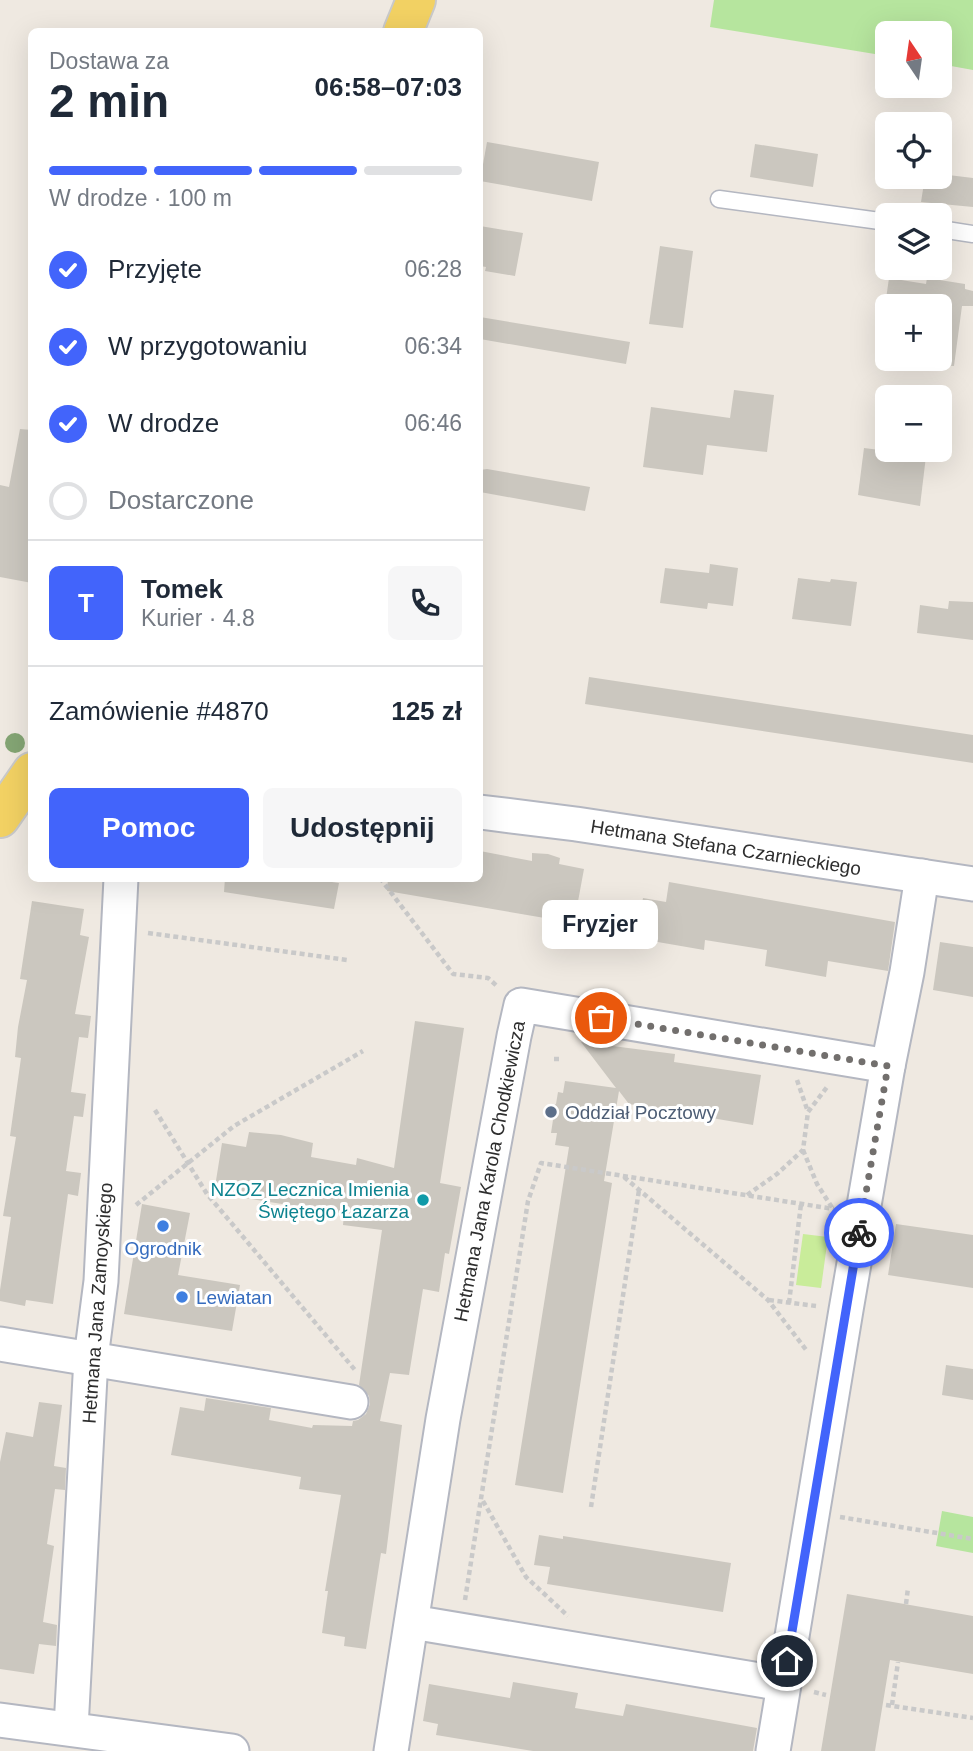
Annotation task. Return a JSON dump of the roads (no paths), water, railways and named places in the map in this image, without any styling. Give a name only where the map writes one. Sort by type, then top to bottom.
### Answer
[{"type":"main road","points":[[404,28],[416,0]]},
{"type":"main road","points":[[0,818],[28,778]]},
{"type":"street","name":"Hetmana Stefana Czarnieckiego","points":[[483,812],[973,884]]},
{"type":"street","points":[[773,1751],[846,1310],[848,1211],[888,1066],[907,972],[922,876]]},
{"type":"street","name":"Hetmana Jana Zamoyskiego","points":[[71,1728],[92,1358],[101,1280],[121,882]]},
{"type":"street","name":"Hetmana Jana Karola Chodkiewicza","points":[[391,1751],[443,1419],[522,1005],[888,1066]]},
{"type":"street","points":[[0,1344],[351,1402]]},
{"type":"street","points":[[412,1622],[783,1684]]},
{"type":"street","points":[[0,1720],[232,1751]]},
{"type":"lane","points":[[719,199],[875,220]]},
{"type":"lane","points":[[952,231],[973,234]]},
{"type":"place","name":"Fryzjer","points":[[601,1018]]},
{"type":"place","name":"Oddział Pocztowy","points":[[551,1112]]},
{"type":"place","name":"NZOZ Lecznica Imienia Świętego Łazarza","points":[[423,1200]]},
{"type":"place","name":"Ogrodnik","points":[[163,1226]]},
{"type":"place","name":"Lewiatan","points":[[182,1297]]}]
